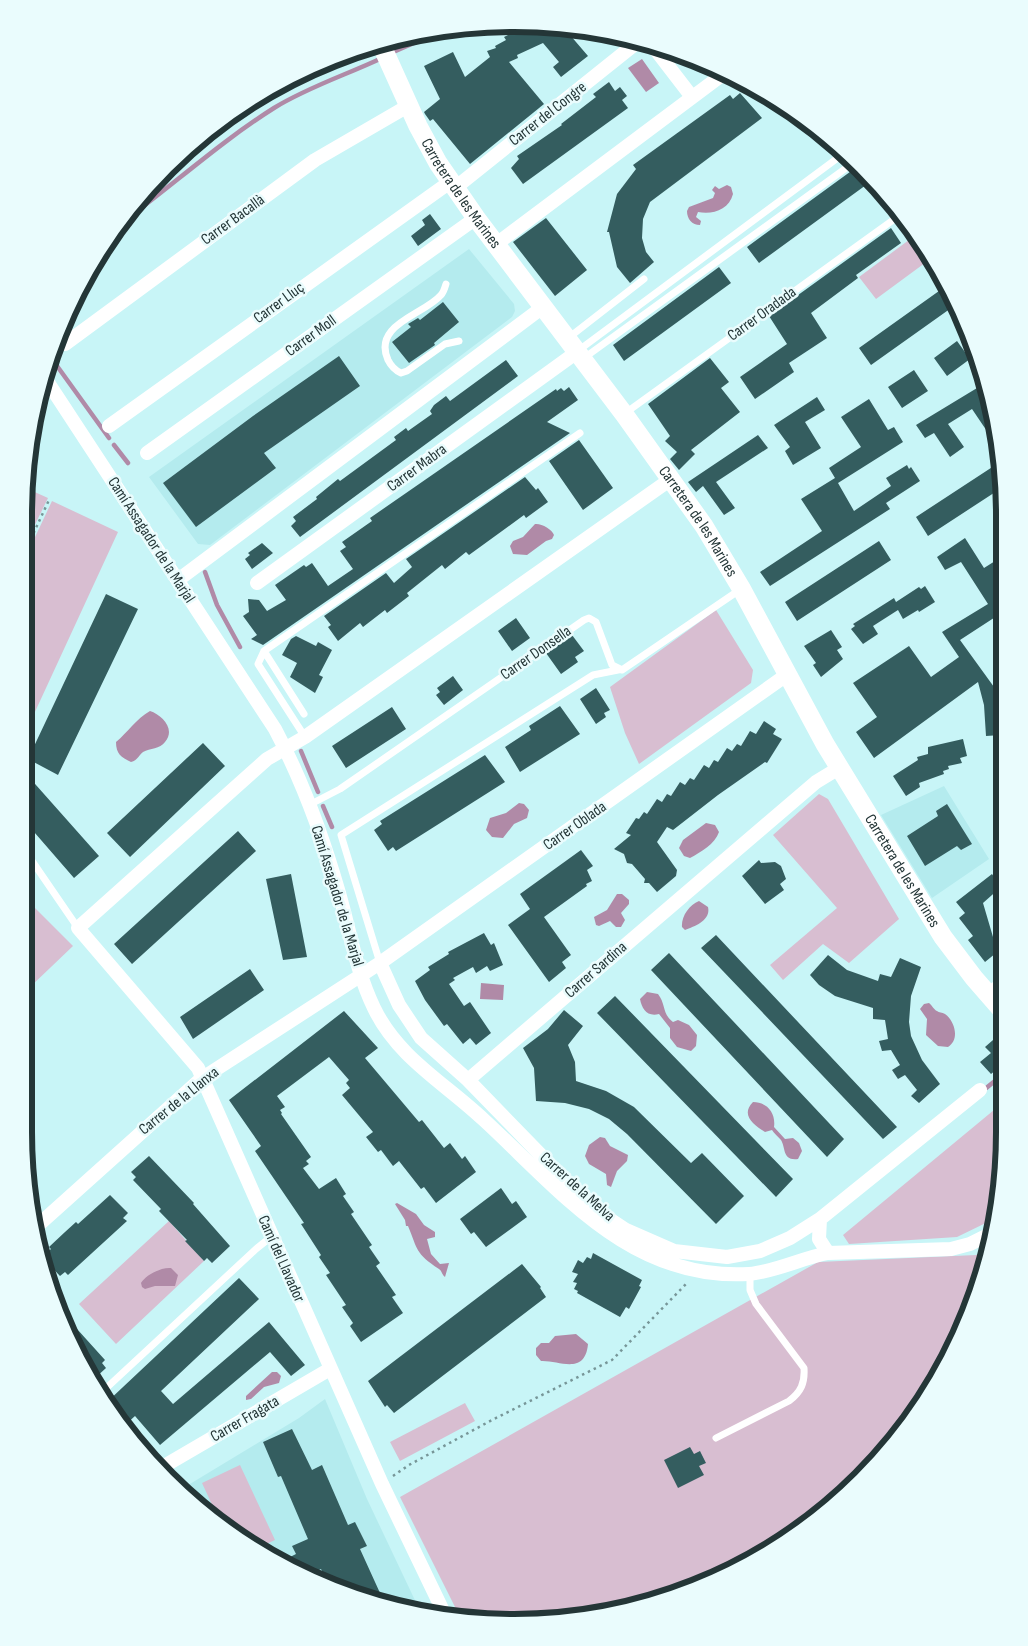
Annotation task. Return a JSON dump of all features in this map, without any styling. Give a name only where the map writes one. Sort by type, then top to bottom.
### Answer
[{"type":"main road","name":"Carretera de les Marines","points":[[384,51],[427,144],[453,185],[495,245],[624,414],[704,526],[741,588],[839,768],[943,937],[995,990]]},
{"type":"street","name":"Carrer del Congre","points":[[453,185],[631,47]]},
{"type":"street","points":[[661,56],[692,97]]},
{"type":"street","points":[[495,245],[718,78]]},
{"type":"street","name":"Carrer Bacallà","points":[[65,344],[315,160],[408,106]]},
{"type":"street","name":"Carrer Lluç","points":[[109,426],[453,185]]},
{"type":"street","name":"Carrer Moll","points":[[147,454],[476,218]]},
{"type":"street","points":[[178,580],[543,307]]},
{"type":"street","name":"Carrer Mabra","points":[[258,583],[576,350]]},
{"type":"street","name":"Camí Assagador de la Marjal","points":[[50,386],[274,729],[309,805],[338,888],[360,976],[380,1020],[404,1052],[482,1118],[598,1226],[628,1245],[667,1263],[699,1270],[750,1274]]},
{"type":"street","points":[[78,928],[266,759],[305,737],[671,479]]},
{"type":"street","name":"Carrer Oblada","points":[[360,976],[380,964],[788,674]]},
{"type":"street","name":"Carrer Sardina","points":[[468,1080],[816,782],[839,768]]},
{"type":"street","name":"Camí del Llavador","points":[[78,928],[198,1068],[201,1079],[330,1369],[441,1607]]},
{"type":"street","points":[[380,964],[390,989],[412,1027],[444,1061],[468,1080]]},
{"type":"street","name":"Carrer de la Llanxa","points":[[41,1222],[201,1079],[360,976]]},
{"type":"street","name":"Carrer de la Melva","points":[[468,1080],[590,1202],[626,1230],[660,1245],[690,1254],[727,1257],[760,1251],[790,1238],[820,1219],[980,1090]]},
{"type":"street","points":[[820,1219],[820,1239],[828,1253]]},
{"type":"street","points":[[750,1274],[828,1253],[951,1249],[970,1244],[983,1237]]},
{"type":"street","name":"Carrer Fragata","points":[[167,1464],[330,1369]]},
{"type":"lane","points":[[576,350],[837,158]]},
{"type":"lane","points":[[576,350],[847,167]]},
{"type":"lane","name":"Carrer Oradada","points":[[624,414],[895,220]]},
{"type":"lane","points":[[576,350],[644,279]]},
{"type":"lane","points":[[446,284],[442,294],[394,328],[387,336],[385,345],[386,355],[391,366],[401,372],[407,371],[444,344],[459,341]]},
{"type":"lane","points":[[305,737],[258,664],[264,651],[580,433]]},
{"type":"lane","points":[[380,964],[341,834],[593,675],[622,670],[741,588]]},
{"type":"lane","name":"Carrer Donsella","points":[[309,805],[340,789],[589,618],[596,622],[612,665],[618,670]]},
{"type":"lane","points":[[264,651],[304,714]]},
{"type":"lane","points":[[32,861],[78,928]]},
{"type":"lane","points":[[106,1387],[256,1249],[272,1238]]},
{"type":"lane","points":[[716,1438],[789,1401],[798,1394],[805,1379],[804,1368],[756,1304],[750,1290],[750,1274]]},
{"type":"path","points":[[32,536],[49,500]]},
{"type":"path","points":[[382,1484],[426,1456],[612,1360],[699,1270]]},
{"type":"shaded area","points":[[642,59],[659,83],[646,92],[628,68]]},
{"type":"shaded area","points":[[727,185],[731,187],[733,194],[724,208],[709,213],[698,212],[696,217],[701,221],[700,225],[691,221],[687,214],[689,207],[713,198],[715,193],[712,190],[715,186],[719,189]]},
{"type":"shaded area","points":[[909,240],[925,263],[876,299],[859,277]]},
{"type":"shaded area","points":[[469,249],[514,304],[515,311],[512,317],[210,545],[198,544],[149,477]]},
{"type":"shaded area","points":[[33,491],[48,498],[32,531]]},
{"type":"shaded area","points":[[52,501],[118,532],[32,718],[32,544]]},
{"type":"shaded area","points":[[535,524],[543,525],[549,529],[554,535],[552,539],[546,541],[527,555],[513,554],[510,546],[513,541],[523,537]]},
{"type":"shaded area","points":[[716,610],[753,670],[751,683],[639,764],[625,733],[610,687]]},
{"type":"shaded area","points":[[150,711],[166,723],[169,732],[168,737],[160,746],[143,752],[137,759],[131,762],[120,755],[116,742],[140,718]]},
{"type":"shaded area","points":[[944,786],[989,859],[932,898],[881,815]]},
{"type":"shaded area","points":[[819,794],[828,799],[899,919],[849,963],[823,944],[783,980],[770,965],[837,908],[773,835]]},
{"type":"shaded area","points":[[519,803],[524,804],[529,810],[527,818],[514,824],[503,838],[492,837],[486,830],[490,818],[506,813]]},
{"type":"shaded area","points":[[706,823],[715,825],[719,832],[717,836],[711,844],[699,853],[690,858],[684,856],[679,848],[683,840]]},
{"type":"shaded area","points":[[617,894],[622,894],[629,900],[629,904],[621,913],[625,920],[621,927],[616,927],[610,921],[599,926],[596,925],[594,917],[607,910]]},
{"type":"shaded area","points":[[699,901],[708,907],[707,916],[698,924],[685,930],[682,927],[684,915],[692,905]]},
{"type":"shaded area","points":[[32,908],[35,908],[73,946],[32,985]]},
{"type":"shaded area","points":[[481,983],[504,985],[503,1000],[480,999]]},
{"type":"shaded area","points":[[647,992],[658,994],[667,1016],[673,1022],[678,1020],[689,1025],[697,1035],[696,1046],[691,1051],[677,1047],[670,1038],[670,1028],[659,1014],[648,1013],[644,1009],[640,999]]},
{"type":"shaded area","points":[[929,1003],[939,1012],[944,1013],[954,1026],[954,1040],[948,1047],[938,1046],[926,1035],[927,1019],[920,1009],[924,1004]]},
{"type":"shaded area","points":[[753,1102],[758,1102],[770,1109],[774,1117],[774,1127],[785,1139],[793,1138],[799,1143],[802,1151],[798,1159],[787,1156],[783,1143],[772,1130],[765,1132],[753,1123],[748,1115],[748,1111]]},
{"type":"shaded area","points":[[996,1108],[994,1163],[987,1223],[957,1237],[849,1244],[843,1235]]},
{"type":"shaded area","points":[[600,1137],[605,1138],[610,1146],[628,1155],[627,1161],[617,1171],[611,1187],[607,1185],[606,1174],[589,1164],[585,1156],[589,1145]]},
{"type":"shaded area","points":[[397,1203],[416,1214],[424,1225],[435,1232],[435,1237],[427,1239],[431,1254],[440,1264],[449,1263],[445,1277],[440,1270],[421,1255],[408,1226],[406,1226],[405,1220],[395,1204]]},
{"type":"shaded area","points":[[169,1221],[204,1261],[116,1344],[79,1304]]},
{"type":"shaded area","points":[[980,1253],[959,1316],[931,1373],[914,1400],[876,1449],[854,1472],[807,1514],[782,1532],[727,1564],[669,1588],[639,1597],[577,1609],[545,1612],[514,1614],[456,1609],[400,1497],[818,1262],[976,1255]]},
{"type":"shaded area","points":[[171,1268],[178,1275],[175,1286],[155,1286],[145,1289],[142,1287],[141,1283],[150,1274],[158,1270]]},
{"type":"shaded area","points":[[576,1334],[588,1344],[586,1354],[577,1363],[563,1364],[541,1361],[536,1355],[536,1348],[541,1343],[549,1343],[555,1336]]},
{"type":"shaded area","points":[[272,1372],[277,1372],[281,1376],[279,1383],[264,1387],[251,1399],[246,1400],[246,1396]]},
{"type":"shaded area","points":[[325,1399],[367,1499],[416,1603],[359,1588],[301,1564],[246,1532],[221,1514],[188,1485],[299,1418]]},
{"type":"shaded area","points":[[465,1403],[475,1421],[400,1461],[390,1442]]},
{"type":"shaded area","points":[[240,1465],[275,1540],[266,1544],[221,1514],[213,1508],[202,1483]]},
{"type":"building","points":[[514,32],[571,36],[588,56],[561,77],[553,67],[559,62],[543,43],[517,55],[518,58],[509,62],[544,104],[470,164],[433,119],[430,121],[424,112],[440,99],[424,66],[453,52],[465,77],[490,57],[487,51],[496,48],[495,46],[506,40],[504,37]]},
{"type":"building","points":[[609,82],[615,91],[620,87],[627,96],[622,100],[628,108],[523,184],[511,168],[519,159],[517,156],[562,125],[596,97],[593,94]]},
{"type":"building","points":[[740,93],[762,118],[650,202],[643,219],[642,238],[646,252],[654,262],[630,283],[617,267],[609,232],[607,232],[617,194],[636,169],[633,165],[730,95],[733,99]]},
{"type":"building","points":[[851,171],[865,186],[759,263],[747,247]]},
{"type":"building","points":[[430,214],[441,229],[418,246],[411,236],[425,225],[422,220]]},
{"type":"building","points":[[546,218],[587,270],[555,296],[513,242]]},
{"type":"building","points":[[891,228],[901,243],[856,275],[858,278],[811,313],[827,338],[789,363],[794,372],[755,399],[740,377],[787,344],[769,316]]},
{"type":"building","points":[[719,267],[731,283],[624,361],[613,345]]},
{"type":"building","points":[[940,290],[950,309],[871,365],[859,348]]},
{"type":"building","points":[[443,302],[459,322],[434,343],[435,345],[409,363],[392,342],[411,327],[408,324],[418,318],[420,320]]},
{"type":"building","points":[[957,341],[970,359],[947,376],[934,358]]},
{"type":"building","points":[[339,356],[360,386],[264,453],[276,468],[196,527],[163,483],[253,416]]},
{"type":"building","points":[[710,358],[729,382],[721,388],[740,412],[691,450],[695,454],[679,470],[670,459],[677,452],[665,441],[670,436],[648,404]]},
{"type":"building","points":[[506,360],[518,376],[300,537],[291,526],[296,521],[293,517],[317,499],[316,497],[338,479],[340,481],[396,440],[394,437],[406,428],[408,431],[432,414],[430,411],[434,405],[446,396],[450,401]]},
{"type":"building","points":[[914,370],[928,391],[902,408],[888,387]]},
{"type":"building","points":[[569,387],[578,400],[547,422],[570,433],[263,645],[251,639],[257,635],[243,616],[249,612],[248,599],[259,600],[267,611],[286,600],[275,585],[304,565],[306,567],[312,563],[328,586],[353,569],[340,551],[346,547],[342,542],[372,521],[370,518],[556,389],[557,391],[561,388],[564,391]]},
{"type":"building","points":[[978,387],[988,433],[972,409],[948,424],[964,447],[950,457],[934,433],[925,438],[916,425]]},
{"type":"building","points":[[817,397],[825,410],[805,422],[821,448],[793,465],[785,451],[790,447],[774,425]]},
{"type":"building","points":[[869,399],[888,430],[894,427],[903,442],[838,483],[854,511],[891,486],[886,478],[907,465],[909,469],[911,467],[920,481],[886,503],[890,509],[770,586],[760,572],[822,531],[801,499],[835,478],[829,468],[861,447],[841,417]]},
{"type":"building","points":[[758,435],[768,448],[716,482],[735,508],[724,515],[703,486],[696,492],[688,482]]},
{"type":"building","points":[[579,440],[613,488],[583,510],[549,461]]},
{"type":"building","points":[[992,467],[995,492],[928,536],[916,517]]},
{"type":"building","points":[[525,477],[536,490],[538,488],[548,502],[526,518],[524,515],[469,555],[466,552],[445,569],[442,565],[407,593],[409,596],[387,613],[385,610],[363,627],[360,623],[338,641],[328,627],[331,625],[324,616],[386,573],[394,583],[412,567],[406,559]]},
{"type":"building","points":[[965,538],[984,568],[996,560],[996,617],[960,640],[994,687],[996,686],[996,735],[986,736],[984,705],[978,682],[874,758],[856,732],[877,717],[853,683],[909,646],[931,677],[959,657],[942,632],[988,604],[961,562],[945,570],[937,557]]},
{"type":"building","points":[[879,541],[891,560],[797,621],[785,602]]},
{"type":"building","points":[[262,543],[273,553],[252,569],[245,559],[250,555],[248,553]]},
{"type":"building","points":[[925,586],[935,602],[919,612],[918,610],[903,619],[898,610],[873,626],[878,634],[863,644],[851,629],[855,626],[853,624],[894,598],[896,602],[919,587],[921,589]]},
{"type":"building","points":[[106,594],[138,609],[58,775],[32,761],[32,751]]},
{"type":"building","points":[[516,618],[530,638],[512,651],[498,631]]},
{"type":"building","points":[[831,630],[842,647],[837,650],[843,659],[821,677],[813,665],[816,663],[804,646]]},
{"type":"building","points":[[572,635],[584,651],[575,657],[578,662],[561,674],[546,653]]},
{"type":"building","points":[[296,636],[316,646],[318,642],[332,650],[319,675],[323,677],[315,693],[290,677],[297,663],[282,655],[291,639]]},
{"type":"building","points":[[453,676],[463,690],[444,705],[436,695],[440,692],[437,688]]},
{"type":"building","points":[[596,688],[610,710],[604,713],[606,717],[596,724],[580,699]]},
{"type":"building","points":[[560,706],[580,734],[520,772],[505,747],[531,730],[529,726]]},
{"type":"building","points":[[392,707],[406,729],[346,768],[332,746]]},
{"type":"building","points":[[764,721],[776,729],[773,734],[782,739],[767,763],[765,762],[718,795],[673,830],[667,827],[657,842],[677,870],[676,876],[657,892],[649,883],[644,883],[645,879],[632,864],[627,863],[624,854],[614,849],[631,835],[626,833],[636,818],[639,819],[644,812],[647,814],[657,799],[662,802],[667,794],[671,796],[680,782],[685,785],[690,778],[694,780],[704,765],[709,768],[714,760],[718,762],[727,748],[732,751],[737,744],[741,746],[750,731],[756,734]]},
{"type":"building","points":[[963,739],[967,756],[960,758],[962,763],[948,766],[949,769],[943,771],[944,774],[919,783],[920,787],[906,796],[893,776],[918,760],[917,757],[928,754],[928,747]]},
{"type":"building","points":[[203,743],[225,766],[130,857],[107,833]]},
{"type":"building","points":[[485,755],[505,782],[396,851],[393,847],[388,851],[374,830],[382,824],[380,821]]},
{"type":"building","points":[[32,781],[99,856],[74,878],[32,830]]},
{"type":"building","points":[[947,804],[972,844],[961,850],[957,846],[925,866],[907,836],[938,816],[936,811]]},
{"type":"building","points":[[238,831],[256,851],[132,964],[114,944]]},
{"type":"building","points":[[581,850],[593,866],[587,870],[592,881],[544,917],[571,955],[562,962],[566,968],[549,982],[508,925],[530,909],[520,894]]},
{"type":"building","points":[[759,860],[761,863],[775,862],[781,866],[786,879],[780,884],[784,890],[765,904],[742,876]]},
{"type":"building","points":[[291,874],[307,957],[283,960],[266,879]]},
{"type":"building","points":[[992,874],[996,880],[996,891],[983,903],[993,937],[996,934],[996,953],[985,962],[968,940],[973,936],[959,918],[965,913],[956,902]]},
{"type":"building","points":[[484,933],[491,945],[494,943],[503,965],[490,971],[487,966],[476,973],[473,967],[453,978],[455,980],[449,984],[464,1006],[470,1002],[491,1033],[476,1045],[470,1038],[463,1044],[447,1024],[444,1026],[425,1000],[415,981],[430,970],[428,967],[449,954],[448,952]]},
{"type":"building","points":[[716,935],[897,1127],[883,1139],[701,948]]},
{"type":"building","points":[[669,953],[844,1139],[827,1157],[651,970]]},
{"type":"building","points":[[828,955],[847,970],[878,981],[880,974],[891,977],[900,958],[921,967],[911,996],[909,1022],[911,1036],[922,1060],[940,1084],[919,1103],[911,1096],[917,1090],[905,1075],[898,1079],[892,1070],[900,1065],[891,1050],[882,1051],[879,1041],[888,1039],[885,1020],[873,1019],[873,1008],[835,996],[819,985],[810,975]]},
{"type":"building","points":[[250,969],[264,990],[193,1039],[180,1017]]},
{"type":"building","points":[[615,996],[793,1179],[776,1197],[597,1013]]},
{"type":"building","points":[[564,1010],[583,1026],[568,1045],[575,1062],[576,1081],[606,1091],[634,1107],[691,1163],[702,1153],[744,1196],[716,1224],[627,1134],[609,1119],[589,1109],[565,1103],[536,1101],[534,1068],[523,1048],[548,1029]]},
{"type":"building","points":[[344,1011],[378,1048],[365,1058],[419,1122],[422,1120],[444,1148],[450,1143],[462,1159],[465,1156],[476,1172],[436,1203],[424,1187],[421,1189],[399,1161],[393,1166],[381,1150],[378,1152],[366,1137],[373,1132],[342,1095],[350,1088],[346,1083],[349,1080],[329,1057],[277,1096],[285,1107],[280,1110],[281,1114],[311,1157],[306,1161],[309,1164],[303,1168],[319,1189],[336,1178],[346,1194],[343,1196],[354,1212],[351,1214],[372,1245],[369,1247],[380,1263],[376,1266],[396,1295],[392,1297],[403,1313],[361,1342],[350,1326],[353,1323],[342,1307],[346,1305],[326,1275],[330,1273],[319,1257],[321,1255],[301,1224],[304,1223],[255,1151],[261,1146],[229,1100]]},
{"type":"building","points":[[993,1040],[996,1044],[996,1070],[991,1074],[980,1062],[991,1053],[985,1047]]},
{"type":"building","points":[[149,1156],[194,1203],[230,1246],[212,1263],[207,1258],[204,1261],[159,1211],[161,1209],[133,1180],[136,1177],[131,1172]]},
{"type":"building","points":[[501,1188],[512,1204],[516,1201],[527,1217],[486,1247],[474,1232],[471,1234],[460,1219]]},
{"type":"building","points":[[110,1195],[128,1213],[123,1218],[127,1221],[68,1275],[65,1272],[60,1276],[52,1268],[48,1252],[51,1249],[49,1247],[76,1222],[78,1224]]},
{"type":"building","points":[[593,1253],[642,1280],[639,1286],[641,1287],[629,1309],[626,1307],[620,1317],[577,1293],[578,1291],[574,1289],[577,1283],[573,1282],[578,1274],[572,1272],[578,1260],[583,1263],[587,1257],[591,1259]]},
{"type":"building","points":[[522,1264],[541,1287],[546,1297],[394,1413],[387,1405],[385,1407],[368,1381]]},
{"type":"building","points":[[239,1278],[259,1299],[161,1391],[173,1404],[269,1322],[305,1365],[291,1376],[270,1352],[160,1445],[135,1416],[129,1421],[112,1397]]},
{"type":"building","points":[[73,1324],[105,1360],[102,1363],[106,1368],[98,1375]]},
{"type":"building","points":[[292,1429],[312,1470],[322,1465],[348,1525],[355,1522],[367,1546],[360,1549],[381,1595],[330,1577],[323,1574],[321,1569],[317,1571],[289,1558],[296,1554],[292,1546],[308,1539],[281,1476],[278,1477],[263,1442]]},
{"type":"building","points":[[690,1447],[694,1454],[700,1451],[706,1463],[699,1466],[704,1475],[678,1488],[664,1460]]},
{"type":"waterway","points":[[391,53],[412,44]]},
{"type":"waterway","points":[[145,205],[234,135],[274,108],[314,87],[382,58]]},
{"type":"waterway","points":[[56,365],[109,438]]},
{"type":"waterway","points":[[114,445],[128,463]]},
{"type":"waterway","points":[[205,572],[217,605],[240,647]]},
{"type":"waterway","points":[[301,751],[318,792]]},
{"type":"waterway","points":[[323,806],[332,827]]},
{"type":"waterway","points":[[985,1089],[996,1080]]}]
